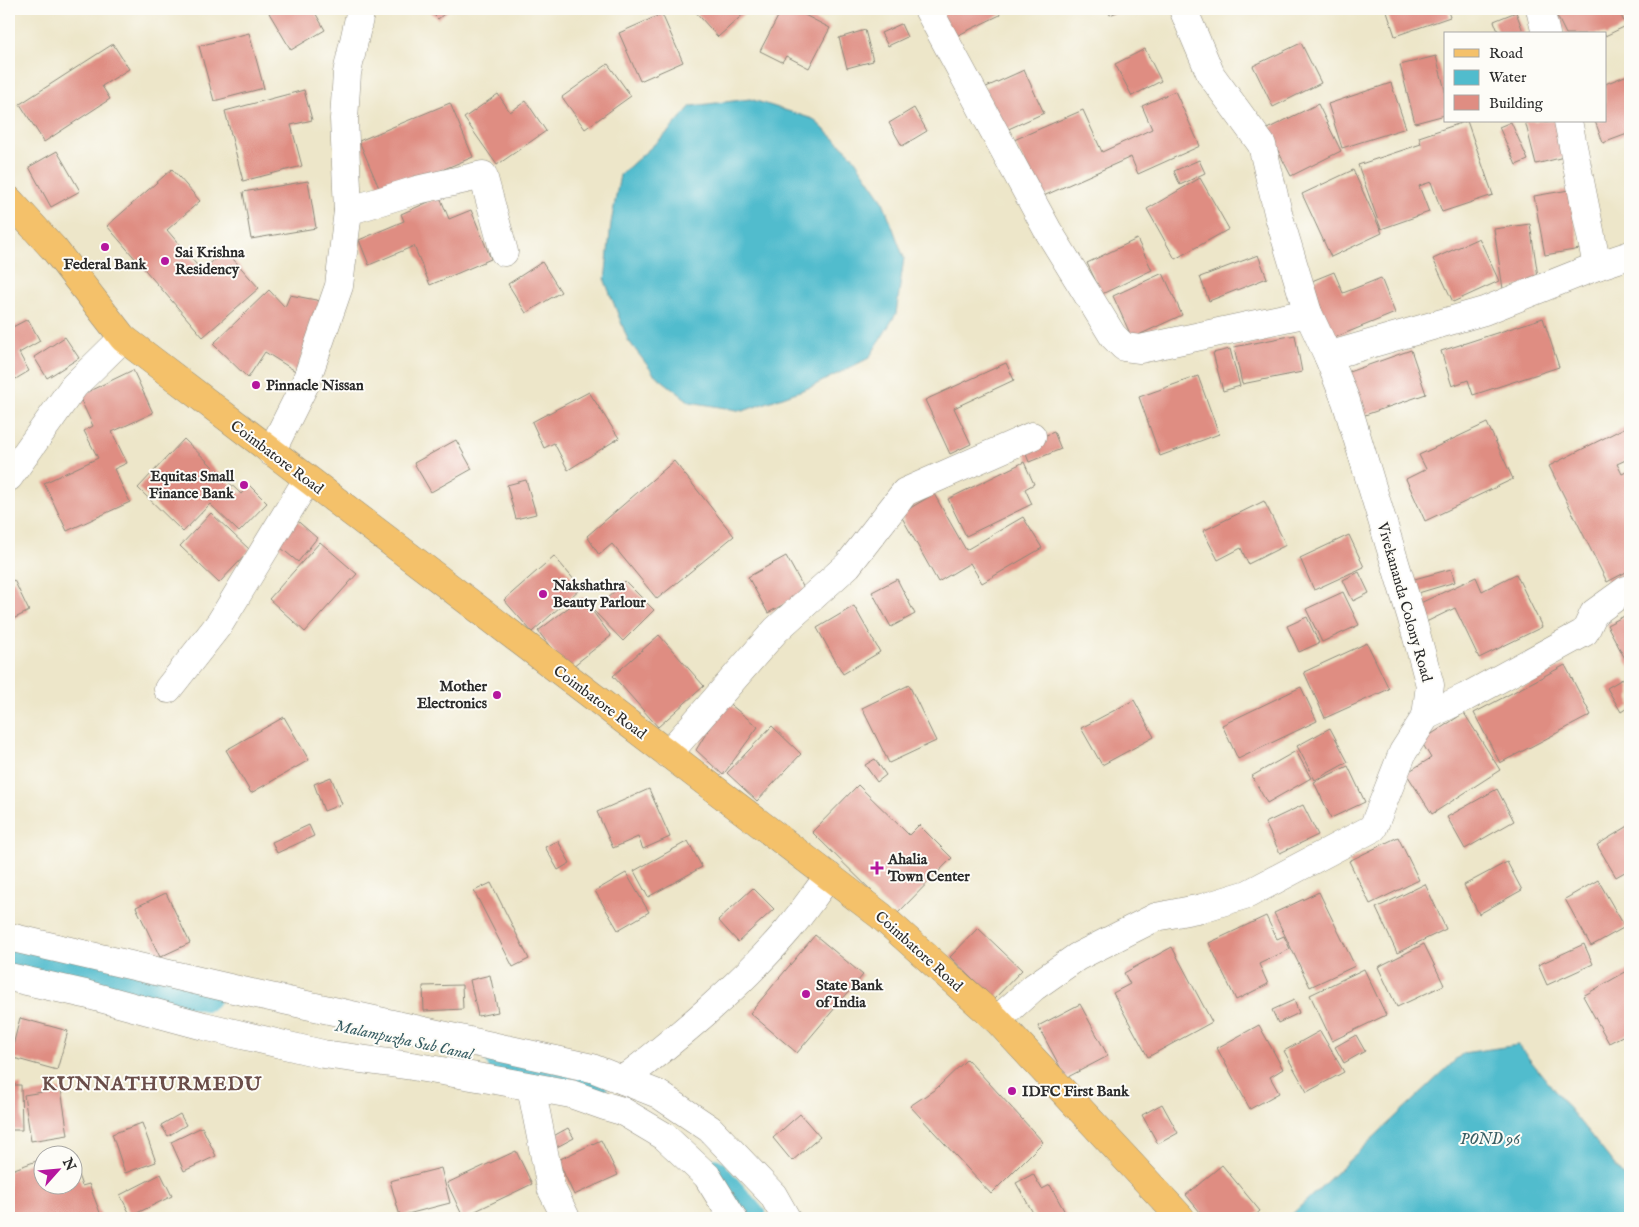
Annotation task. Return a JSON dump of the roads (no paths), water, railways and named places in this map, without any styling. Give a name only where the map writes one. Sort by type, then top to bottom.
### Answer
[{"type":"main road","name":"Coimbatore Road","points":[[9,200],[54,249],[123,338],[881,916],[997,1020],[1181,1218]]},
{"type":"street","points":[[271,452],[305,384],[339,286],[348,211],[344,119],[347,73],[361,9]]},
{"type":"street","points":[[928,9],[1048,229],[1113,336],[1124,347],[1140,349],[1308,313]]},
{"type":"street","name":"Vivekananda Colony Road","points":[[997,1020],[1034,987],[1077,957],[1156,917],[1202,908],[1248,894],[1373,828],[1403,752],[1426,716],[1430,685],[1425,666],[1346,401],[1308,313],[1279,217],[1262,145],[1211,75],[1183,9]]},
{"type":"street","points":[[1540,9],[1546,32]]},
{"type":"street","points":[[1568,122],[1597,266]]},
{"type":"street","points":[[348,211],[417,190],[483,175],[504,252]]},
{"type":"street","points":[[1328,356],[1484,311],[1597,266],[1630,255]]},
{"type":"street","points":[[9,477],[74,386],[123,338]]},
{"type":"street","points":[[668,754],[776,630],[848,564],[905,492],[1032,436]]},
{"type":"street","points":[[168,689],[220,623],[307,480]]},
{"type":"street","points":[[1426,716],[1466,697],[1585,632],[1594,613],[1630,588]]},
{"type":"street","points":[[623,1080],[684,1032],[740,980],[787,931],[829,876]]},
{"type":"street","points":[[9,937],[229,988],[592,1068],[658,1094],[710,1129],[773,1195],[786,1218]]},
{"type":"street","points":[[9,977],[85,994],[204,1026],[323,1054],[412,1066],[571,1094],[622,1111],[664,1136],[708,1176],[733,1218]]},
{"type":"street","points":[[501,1081],[507,1049]]},
{"type":"street","points":[[530,1087],[551,1188],[566,1218]]},
{"type":"water","points":[[750,99],[813,119],[851,154],[882,199],[904,258],[896,314],[869,358],[811,387],[743,411],[690,402],[654,374],[628,340],[605,281],[611,223],[620,175],[668,132],[691,106]]},
{"type":"water","name":"POND 96","points":[[1518,1045],[1630,1184],[1630,1218],[1288,1218],[1463,1053]]},
{"type":"waterway","name":"Malampuzha Sub Canal","points":[[9,955],[206,996]]},
{"type":"waterway","name":"Malampuzha Sub Canal","points":[[500,1058],[527,1065],[593,1093]]},
{"type":"waterway","name":"Malampuzha Sub Canal","points":[[713,1173],[752,1218]]},
{"type":"place","name":"Federal Bank","points":[[105,247]]},
{"type":"place","name":"Sai Krishna Residency","points":[[165,261]]},
{"type":"place","name":"Pinnacle Nissan","points":[[256,385]]},
{"type":"place","name":"Equitas Small Finance Bank","points":[[244,485]]},
{"type":"place","name":"Nakshathra Beauty Parlour","points":[[543,594]]},
{"type":"place","name":"Mother Electronics","points":[[497,695]]},
{"type":"place","name":"Ahalia Town Center","points":[[877,868]]},
{"type":"place","name":"State Bank of India","points":[[806,994]]},
{"type":"place","name":"IDFC First Bank","points":[[1012,1091]]},
{"type":"district","name":"KUNNATHURMEDU","points":[[152,1083]]}]
